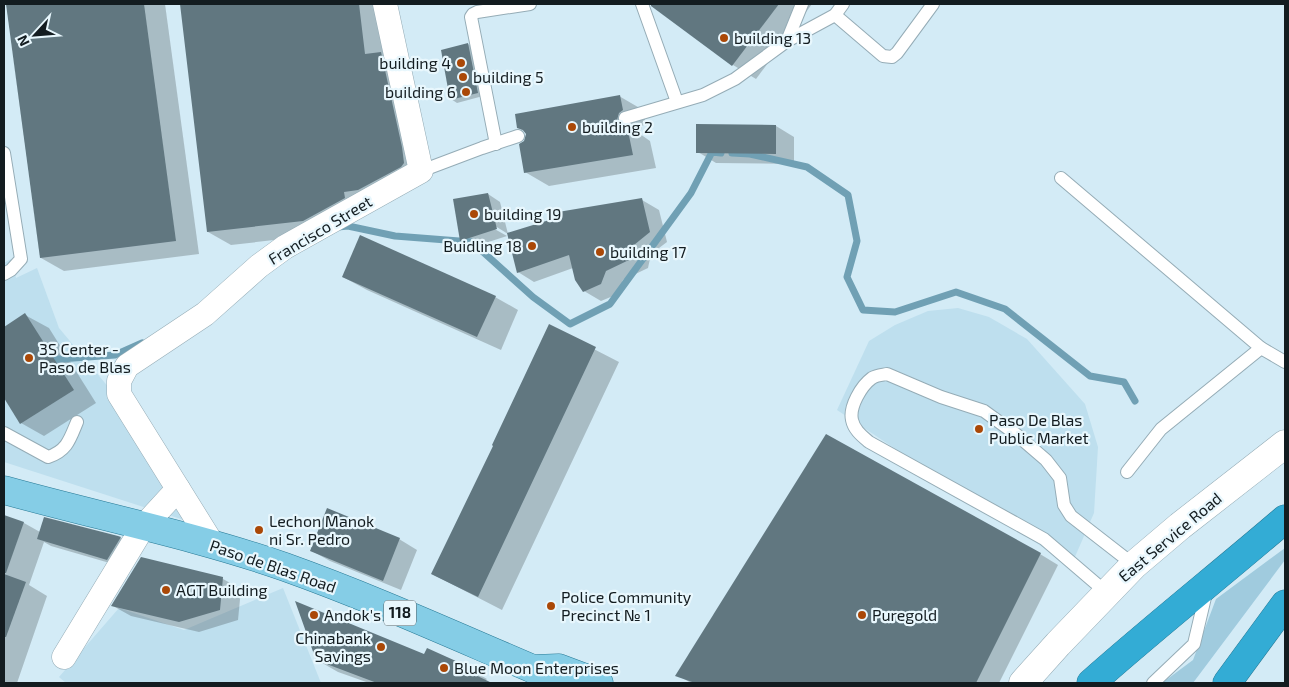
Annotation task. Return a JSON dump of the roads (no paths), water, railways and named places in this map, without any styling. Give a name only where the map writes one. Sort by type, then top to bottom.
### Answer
[{"type":"highway","points":[[1091,683],[1285,518]]},
{"type":"highway","points":[[1228,683],[1285,604]]},
{"type":"main road","name":"East Service Road","points":[[1023,683],[1134,565],[1180,526],[1285,444]]},
{"type":"main road","name":"Paso de Blas Road","points":[[4,490],[212,545],[285,567],[334,586],[540,676],[559,668],[599,683]]},
{"type":"street","points":[[385,4],[421,171]]},
{"type":"street","name":"Francisco Street","points":[[212,545],[119,394],[119,381],[127,366],[205,314],[258,266],[286,247],[421,171]]},
{"type":"street","points":[[64,657],[143,527],[178,489]]},
{"type":"lane","points":[[496,144],[471,17],[477,12],[530,4]]},
{"type":"lane","points":[[642,4],[677,102]]},
{"type":"lane","points":[[787,41],[802,4]]},
{"type":"lane","points":[[625,118],[703,95],[734,79],[787,41],[835,15],[843,4]]},
{"type":"lane","points":[[835,15],[883,56],[892,57],[897,53],[933,4]]},
{"type":"lane","points":[[421,171],[518,136]]},
{"type":"lane","points":[[4,153],[21,259],[11,270],[4,274]]},
{"type":"lane","points":[[1060,178],[1261,348],[1285,362]]},
{"type":"lane","points":[[1127,472],[1161,429],[1261,348]]},
{"type":"lane","points":[[1107,593],[1044,539],[869,442],[856,430],[852,419],[852,410],[862,388],[878,375],[887,374],[941,397],[984,411],[1017,435],[1046,460],[1060,478],[1064,505],[1071,516],[1134,565]]},
{"type":"lane","points":[[4,433],[48,457],[58,454],[68,443],[76,422]]},
{"type":"lane","points":[[1153,683],[1194,644],[1208,584]]},
{"type":"waterway","points":[[338,227],[348,226],[395,236],[472,242],[533,297],[570,324],[610,304],[691,193],[712,152],[721,153]]},
{"type":"waterway","points":[[732,153],[750,154],[807,167],[848,195],[857,241],[847,277],[863,310],[895,312],[956,292],[1005,309],[1090,376],[1124,382],[1135,401]]},
{"type":"waterway","points":[[46,360],[115,355],[142,343]]},
{"type":"place","name":"building 13","points":[[724,38]]},
{"type":"place","name":"building 4","points":[[461,63]]},
{"type":"place","name":"building 5","points":[[463,77]]},
{"type":"place","name":"building 6","points":[[466,92]]},
{"type":"place","name":"building 2","points":[[572,127]]},
{"type":"place","name":"building 19","points":[[474,214]]},
{"type":"place","name":"Buidling 18","points":[[532,246]]},
{"type":"place","name":"building 17","points":[[600,252]]},
{"type":"place","name":"3S Center - Paso de Blas","points":[[29,358]]},
{"type":"place","name":"Paso De Blas Public Market","points":[[979,429]]},
{"type":"place","name":"Lechon Manok ni Sr. Pedro","points":[[259,530]]},
{"type":"place","name":"AGT Building","points":[[166,590]]},
{"type":"place","name":"Police Community Precinct № 1","points":[[551,606]]},
{"type":"place","name":"Andok's","points":[[314,615]]},
{"type":"place","name":"Puregold","points":[[862,615]]},
{"type":"place","name":"Chinabank Savings","points":[[381,647]]},
{"type":"place","name":"Blue Moon Enterprises","points":[[444,668]]}]
